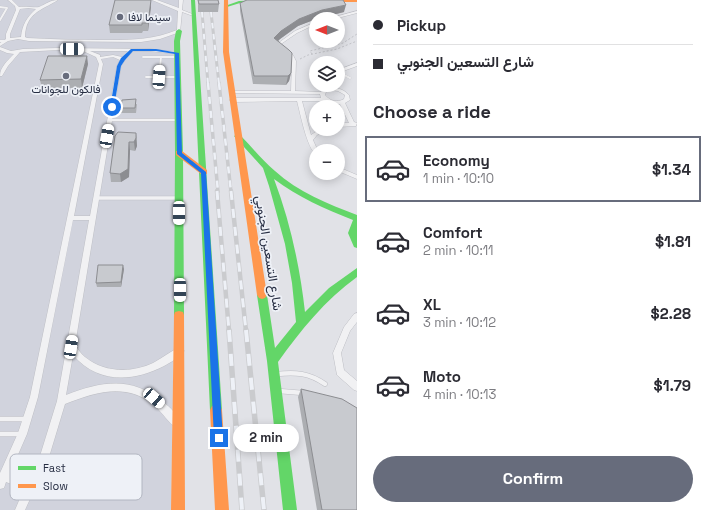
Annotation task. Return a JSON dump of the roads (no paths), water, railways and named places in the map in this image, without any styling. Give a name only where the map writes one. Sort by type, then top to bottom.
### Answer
[{"type":"main road","points":[[193,0],[204,172],[222,510]]},
{"type":"main road","points":[[226,3],[249,0],[268,1]]},
{"type":"main road","points":[[320,1],[357,1]]},
{"type":"main road","name":"شارع التسعين الجنوبي","points":[[226,3],[226,52],[272,361],[290,510]]},
{"type":"main road","points":[[178,510],[180,351],[179,120],[177,41],[179,31]]},
{"type":"main road","points":[[238,136],[266,167],[282,181],[306,196],[357,218]]},
{"type":"main road","points":[[179,154],[204,172]]},
{"type":"main road","points":[[266,167],[280,203],[291,245],[299,295],[301,323]]},
{"type":"main road","points":[[357,222],[352,233],[357,246]]},
{"type":"main road","points":[[272,361],[313,306],[343,280],[357,272]]},
{"type":"street","points":[[10,0],[18,8]]},
{"type":"street","points":[[24,39],[24,28],[31,14],[37,8],[56,0]]},
{"type":"street","points":[[154,0],[181,12],[193,15]]},
{"type":"street","points":[[4,41],[24,39],[138,41],[158,38],[179,31],[181,0]]},
{"type":"street","points":[[18,8],[37,8]]},
{"type":"street","points":[[18,8],[17,14],[0,49],[7,52],[42,50],[161,50],[177,55]]},
{"type":"street","points":[[345,15],[357,12]]},
{"type":"street","points":[[293,92],[294,61],[291,56],[279,47],[279,44],[296,32],[309,26]]},
{"type":"street","points":[[158,38],[166,44],[161,50]]},
{"type":"street","points":[[0,74],[6,65],[20,51],[31,45],[30,41],[24,39]]},
{"type":"street","points":[[42,50],[40,44],[45,40]]},
{"type":"street","points":[[13,454],[28,419],[39,376],[101,64],[100,58],[96,54],[85,50]]},
{"type":"street","points":[[44,454],[61,401],[119,66],[123,59],[132,50]]},
{"type":"street","points":[[100,58],[113,56],[123,59]]},
{"type":"street","points":[[345,69],[357,64]]},
{"type":"street","points":[[276,92],[278,99]]},
{"type":"street","points":[[293,92],[322,93],[325,99],[278,99],[232,96],[293,92]]},
{"type":"street","points":[[343,92],[347,95],[347,100],[345,101]]},
{"type":"street","points":[[299,99],[312,144]]},
{"type":"street","points":[[345,107],[355,124],[345,125]]},
{"type":"street","points":[[310,140],[313,136]]},
{"type":"street","points":[[345,173],[357,177]]},
{"type":"street","points":[[70,218],[93,218]]},
{"type":"street","points":[[357,316],[347,329],[337,353],[340,372],[357,387]]},
{"type":"street","points":[[71,347],[78,357],[88,365],[100,371],[113,374],[128,374],[155,368],[166,362],[180,351]]},
{"type":"street","points":[[61,401],[89,390],[106,387],[139,390],[154,398],[166,409],[179,426]]},
{"type":"street","points":[[2,480],[10,462]]},
{"type":"street","points":[[20,510],[25,500]]},
{"type":"lane","points":[[0,7],[7,8],[0,20]]},
{"type":"lane","points":[[144,57],[177,55]]},
{"type":"lane","points":[[159,77],[160,57]]},
{"type":"lane","points":[[345,76],[350,78]]},
{"type":"lane","points":[[146,77],[178,77]]},
{"type":"lane","points":[[110,120],[179,120]]},
{"type":"lane","points":[[96,198],[179,198]]},
{"type":"lane","points":[[273,374],[304,373],[314,376],[325,384]]},
{"type":"lane","points":[[275,391],[305,393]]},
{"type":"lane","points":[[0,419],[28,419]]},
{"type":"lane","points":[[0,434],[22,434]]},
{"type":"railway","points":[[202,12],[208,84]]},
{"type":"railway","points":[[211,12],[219,84]]},
{"type":"railway","points":[[208,83],[218,192]]},
{"type":"railway","points":[[219,83],[231,192]]},
{"type":"railway","points":[[217,191],[229,331]]},
{"type":"railway","points":[[231,191],[246,331]]},
{"type":"railway","points":[[229,330],[242,510]]},
{"type":"railway","points":[[246,330],[264,510]]},
{"type":"place","name":"سينما لافا","points":[[120,17]]},
{"type":"place","name":"فالكون للجوانات","points":[[66,76]]}]
